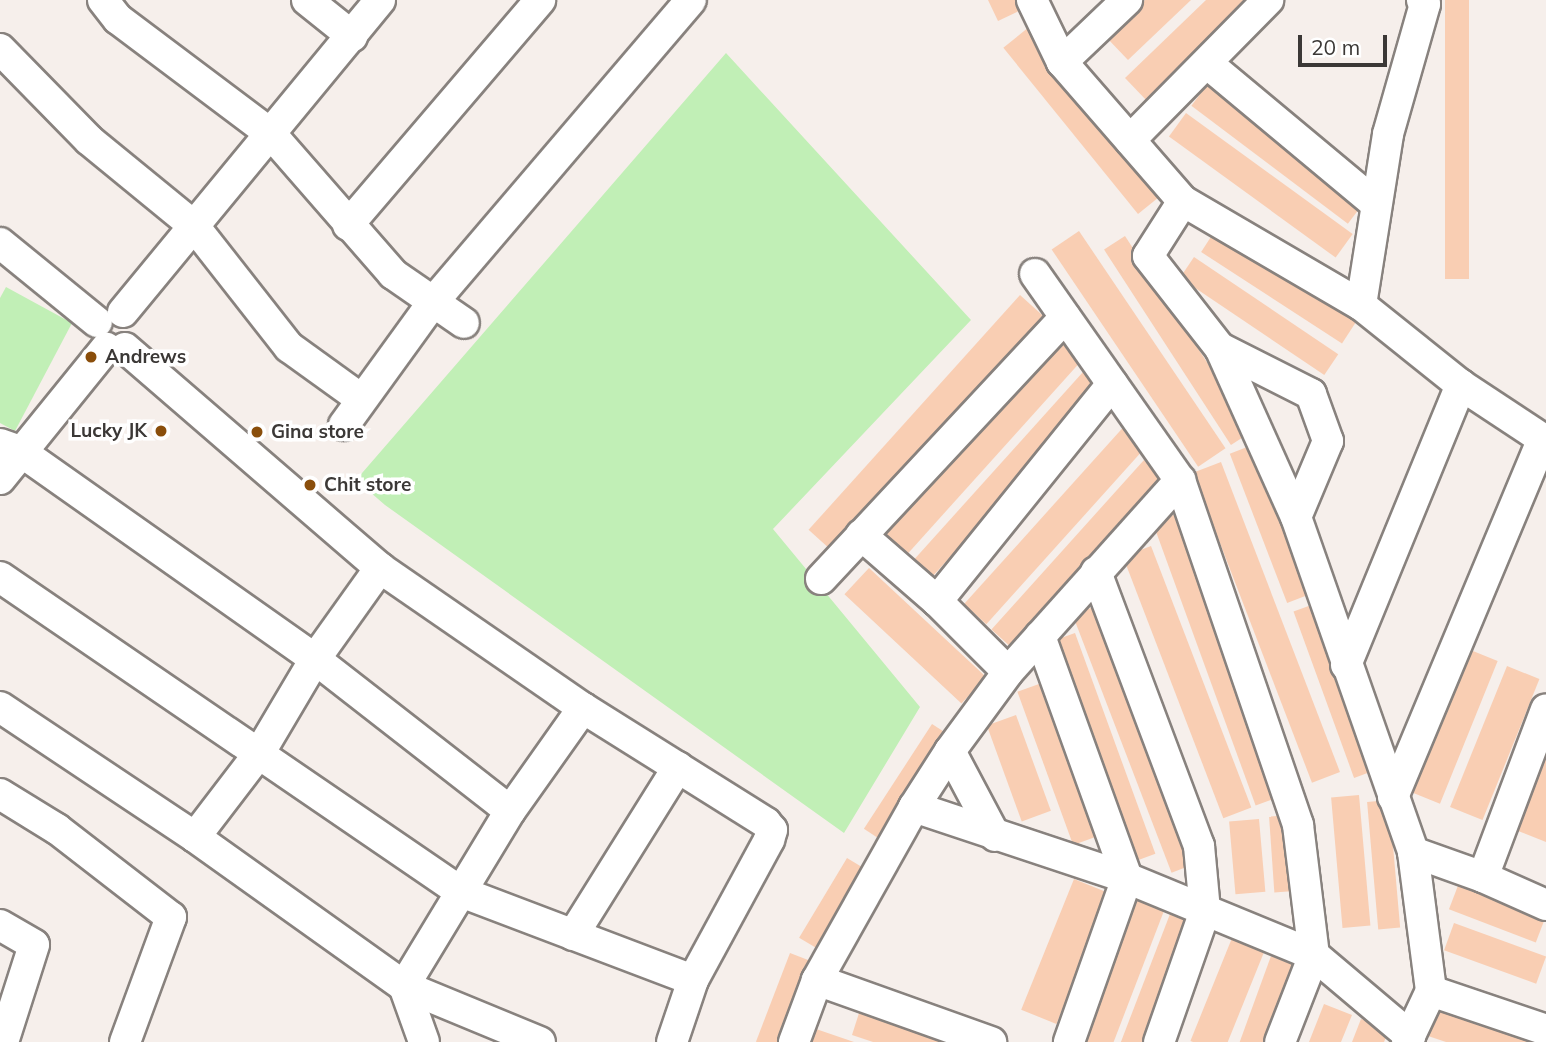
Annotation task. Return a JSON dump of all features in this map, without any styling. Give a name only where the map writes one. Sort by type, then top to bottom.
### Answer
[{"type":"street","points":[[307,0],[352,36]]},
{"type":"street","points":[[0,479],[10,448],[113,333],[194,226],[380,0]]},
{"type":"street","points":[[348,225],[540,0]]},
{"type":"street","points":[[344,425],[433,302],[691,0]]},
{"type":"street","points":[[1032,0],[1062,62],[1184,201],[1361,305],[1461,385],[1544,440],[1393,797]]},
{"type":"street","points":[[1062,62],[1127,0]]},
{"type":"street","points":[[1130,140],[1208,64],[1268,0]]},
{"type":"street","points":[[1361,305],[1388,134],[1425,4],[1422,0]]},
{"type":"street","points":[[118,6],[271,134],[393,274],[464,323]]},
{"type":"street","points":[[0,49],[89,140],[194,226],[289,347],[361,399]]},
{"type":"street","points":[[1208,64],[1376,204]]},
{"type":"street","points":[[914,807],[1127,878],[1314,955],[1409,1039],[1431,991],[1413,852],[1296,517],[1220,348],[1148,256],[1184,201]]},
{"type":"street","points":[[0,243],[113,333],[380,568],[583,708],[766,823],[772,830],[693,980],[672,1042]]},
{"type":"street","points":[[1035,274],[1180,480],[1298,825],[1314,955],[1280,1042]]},
{"type":"street","points":[[821,579],[1065,317]]},
{"type":"street","points":[[1220,348],[1311,394],[1328,441],[1296,517]]},
{"type":"street","points":[[937,601],[1112,384]]},
{"type":"street","points":[[1346,665],[1461,385]]},
{"type":"street","points":[[10,448],[315,659],[510,811]]},
{"type":"street","points":[[794,1042],[817,980],[914,807],[950,751],[1008,672],[1180,480]]},
{"type":"street","points":[[861,535],[937,601],[1008,672]]},
{"type":"street","points":[[195,837],[260,752],[315,659],[380,568]]},
{"type":"street","points":[[1096,572],[1199,846],[1205,911],[1159,1042]]},
{"type":"street","points":[[0,577],[260,752],[461,892],[693,980]]},
{"type":"street","points":[[1040,636],[1127,878],[1069,1042]]},
{"type":"street","points":[[0,707],[195,837],[404,986],[540,1042]]},
{"type":"street","points":[[404,986],[510,811],[583,708]]},
{"type":"street","points":[[1483,877],[1546,709]]},
{"type":"street","points":[[950,751],[995,836]]},
{"type":"street","points":[[573,935],[678,767]]},
{"type":"street","points":[[0,794],[57,830],[172,917],[125,1042]]},
{"type":"street","points":[[1413,852],[1483,877],[1546,905]]},
{"type":"street","points":[[0,925],[34,945],[3,1042]]},
{"type":"street","points":[[817,980],[991,1042]]},
{"type":"street","points":[[404,986],[424,1042]]},
{"type":"street","points":[[1431,991],[1546,1030]]},
{"type":"green space","points":[[726,53],[971,320],[773,529],[920,707],[844,833],[385,505],[356,480]]},
{"type":"green space","points":[[6,287],[72,323],[15,431],[0,423],[0,298]]},
{"type":"building","points":[[988,0],[1018,0],[1023,9],[998,21]]},
{"type":"building","points":[[1145,0],[1191,0],[1128,60],[1106,37]]},
{"type":"building","points":[[1206,0],[1254,0],[1148,102],[1125,78]]},
{"type":"building","points":[[1445,0],[1469,0],[1469,279],[1445,279]]},
{"type":"building","points":[[1029,27],[1164,193],[1138,214],[1003,48]]},
{"type":"building","points":[[1207,85],[1364,203],[1348,224],[1191,106]]},
{"type":"building","points":[[1186,113],[1353,234],[1336,258],[1169,136]]},
{"type":"building","points":[[1218,226],[1359,317],[1342,343],[1201,252]]},
{"type":"building","points":[[1079,231],[1226,448],[1198,467],[1052,249]]},
{"type":"building","points":[[1125,236],[1252,431],[1231,445],[1104,250]]},
{"type":"building","points":[[1194,257],[1338,354],[1324,375],[1180,278]]},
{"type":"building","points":[[1020,295],[1048,320],[837,555],[809,530]]},
{"type":"building","points":[[1062,336],[1085,357],[908,554],[885,533]]},
{"type":"building","points":[[1083,372],[1102,389],[933,576],[914,559]]},
{"type":"building","points":[[1128,422],[1150,442],[986,624],[964,604]]},
{"type":"building","points":[[1255,444],[1312,593],[1287,603],[1230,454]]},
{"type":"building","points":[[1144,460],[1165,479],[1012,648],[991,629]]},
{"type":"building","points":[[1221,462],[1340,772],[1312,783],[1193,473]]},
{"type":"building","points":[[1179,513],[1282,796],[1256,805],[1153,523]]},
{"type":"building","points":[[1151,546],[1251,807],[1223,818],[1123,557]]},
{"type":"building","points":[[869,568],[986,677],[961,703],[844,594]]},
{"type":"building","points":[[1317,603],[1378,769],[1354,778],[1294,612]]},
{"type":"building","points":[[1096,606],[1195,864],[1172,873],[1073,615]]},
{"type":"building","points":[[1075,633],[1155,854],[1134,862],[1053,641]]},
{"type":"building","points":[[1468,649],[1498,661],[1440,804],[1410,792]]},
{"type":"building","points":[[1507,666],[1539,679],[1483,820],[1450,807]]},
{"type":"building","points":[[1039,684],[1095,837],[1073,845],[1017,692]]},
{"type":"building","points":[[1016,715],[1051,811],[1022,821],[987,726]]},
{"type":"building","points":[[932,724],[952,737],[884,842],[864,829]]},
{"type":"building","points":[[1546,745],[1546,842],[1513,829]]},
{"type":"building","points":[[1359,795],[1370,926],[1343,928],[1331,797]]},
{"type":"building","points":[[1389,800],[1400,928],[1378,929],[1367,802]]},
{"type":"building","points":[[1292,815],[1297,891],[1274,892],[1269,817]]},
{"type":"building","points":[[1259,819],[1265,892],[1235,894],[1229,822]]},
{"type":"building","points":[[847,858],[870,872],[822,952],[799,938]]},
{"type":"building","points":[[1074,879],[1109,893],[1056,1024],[1021,1010]]},
{"type":"building","points":[[1459,883],[1546,916],[1536,942],[1449,909]]},
{"type":"building","points":[[1136,900],[1164,911],[1114,1042],[1082,1042]]},
{"type":"building","points":[[1170,914],[1199,925],[1154,1042],[1121,1042]]},
{"type":"building","points":[[1454,923],[1546,956],[1536,984],[1444,950]]},
{"type":"building","points":[[1232,938],[1264,951],[1228,1042],[1190,1041]]},
{"type":"building","points":[[790,953],[813,962],[783,1042],[756,1042]]},
{"type":"building","points":[[1271,956],[1299,966],[1272,1042],[1240,1042]]},
{"type":"building","points":[[1439,1003],[1546,1042],[1446,1042],[1428,1036]]},
{"type":"building","points":[[1324,1004],[1352,1015],[1341,1042],[1309,1042]]},
{"type":"building","points":[[860,1010],[956,1042],[873,1042],[852,1035]]},
{"type":"building","points":[[1361,1019],[1389,1030],[1384,1042],[1352,1042]]},
{"type":"building","points":[[816,1029],[854,1042],[812,1042]]},
{"type":"place","name":"Andrews","points":[[91,357]]},
{"type":"place","name":"Lucky JK","points":[[161,431]]},
{"type":"place","name":"Gina store","points":[[257,432]]},
{"type":"place","name":"Chit store","points":[[310,485]]}]
